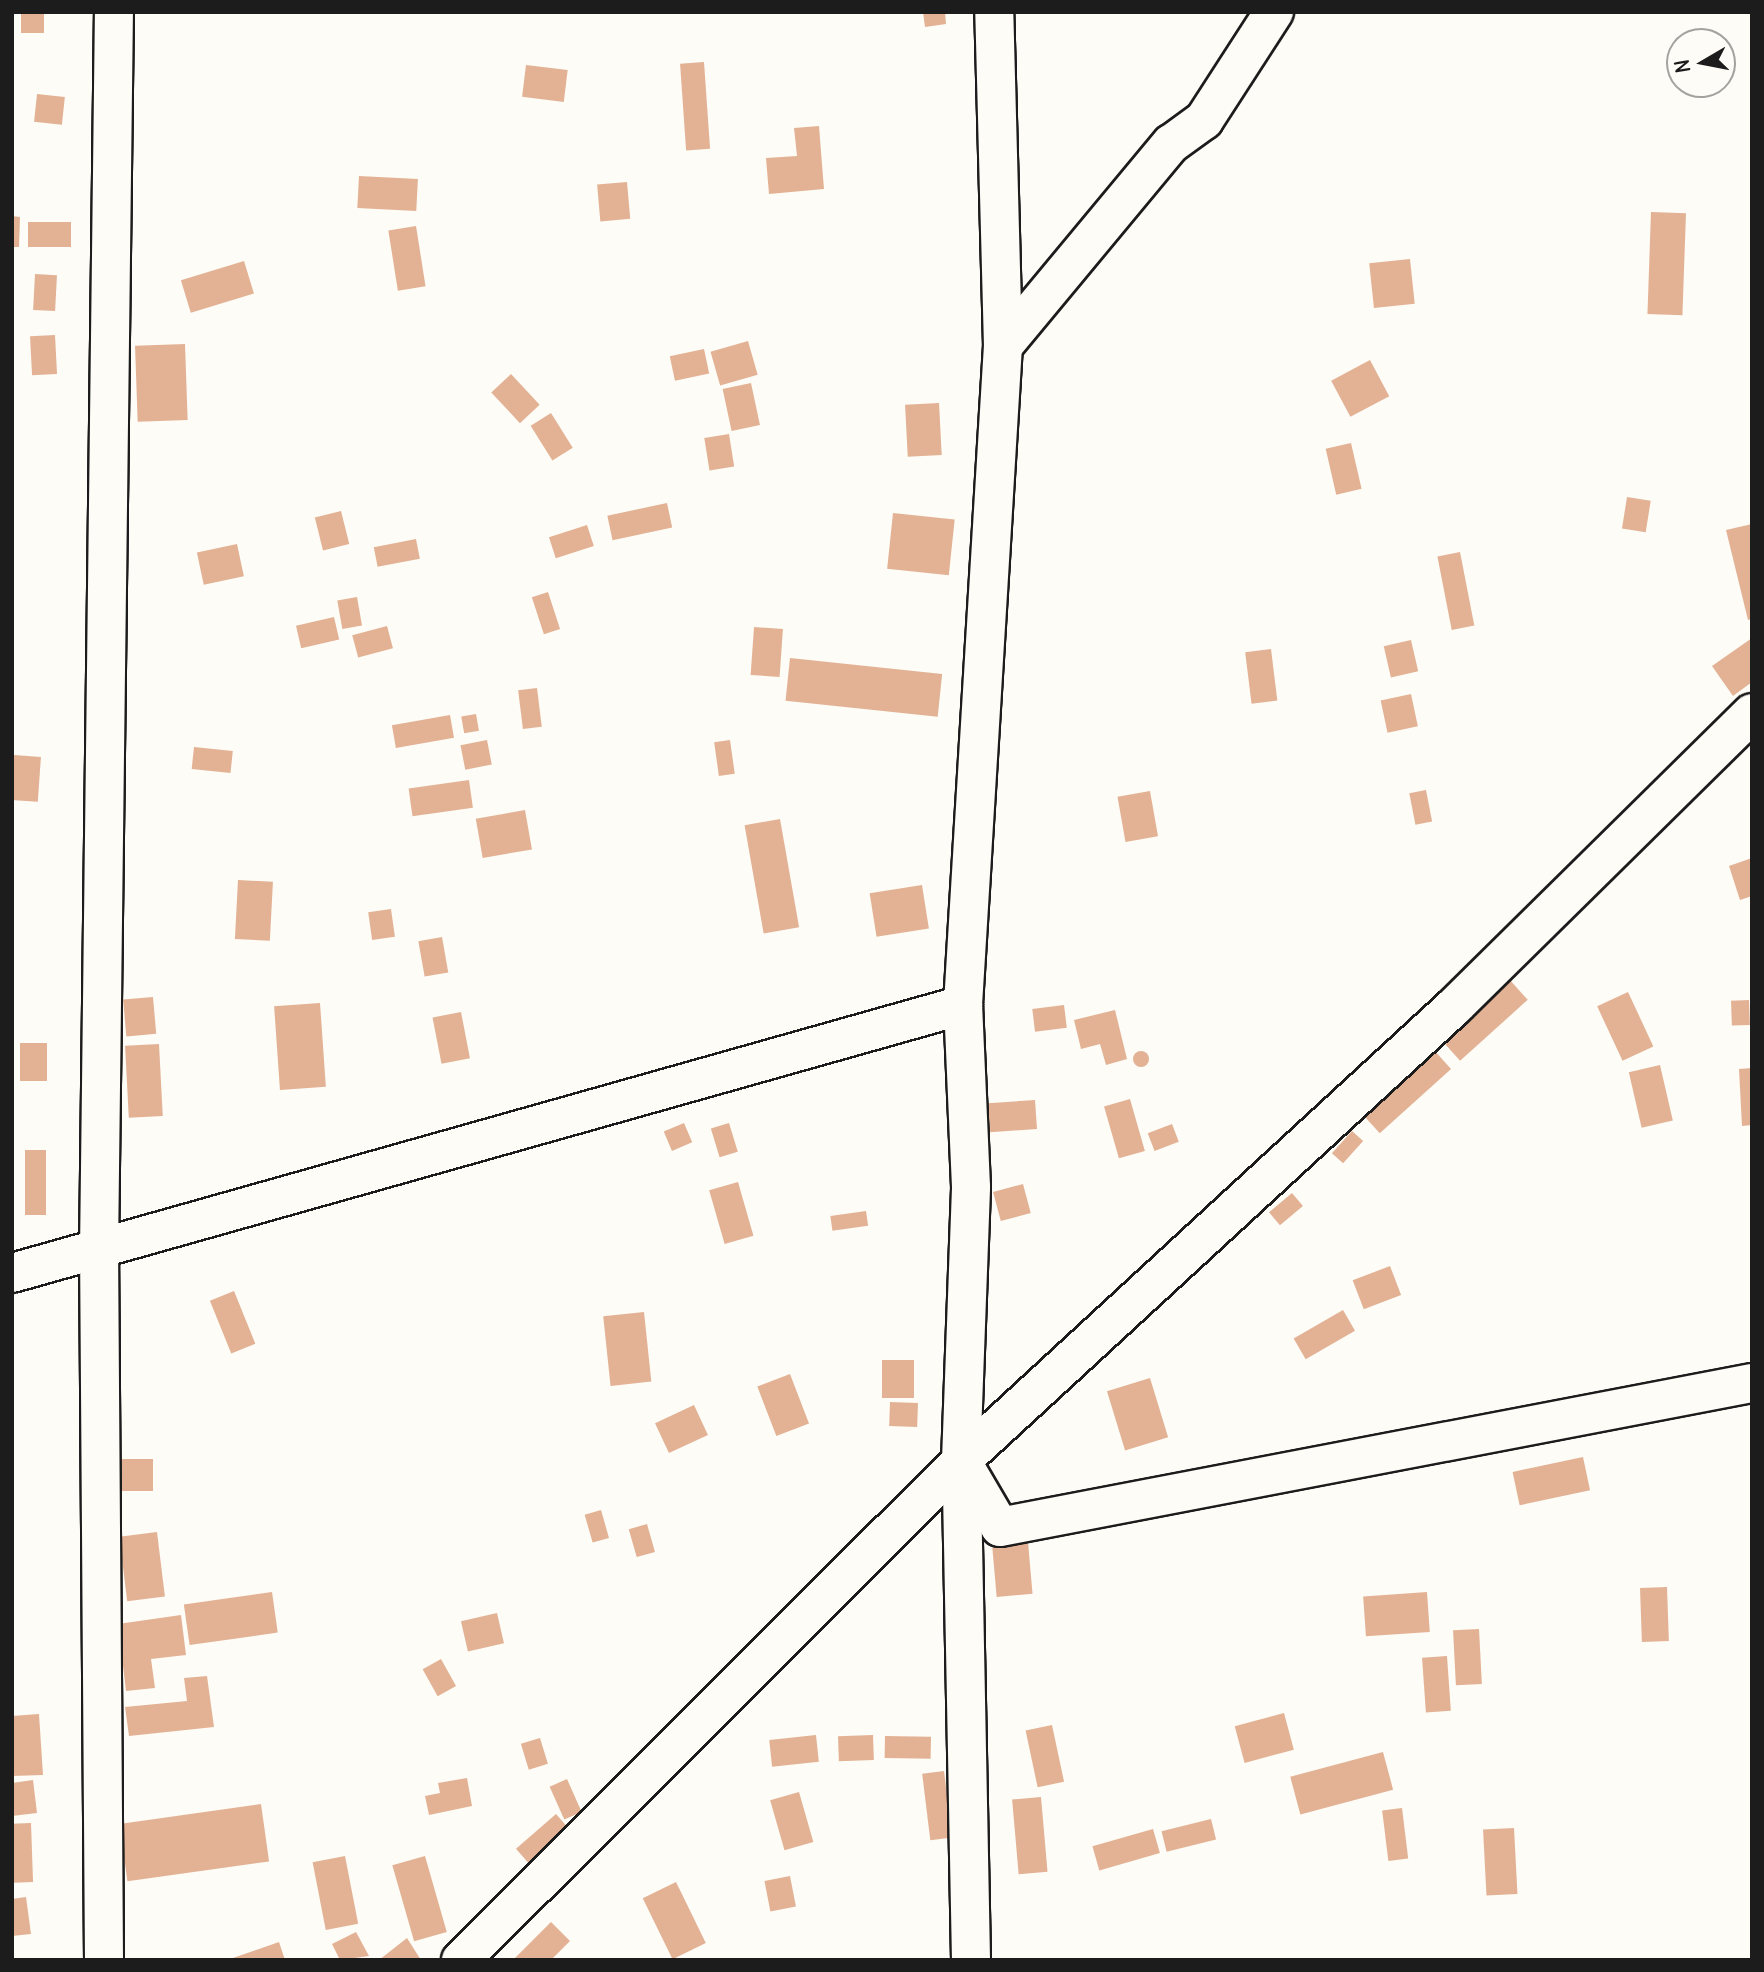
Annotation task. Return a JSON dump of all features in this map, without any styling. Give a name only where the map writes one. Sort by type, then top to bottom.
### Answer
[{"type":"street","points":[[104,1960],[99,1252],[114,12]]},
{"type":"street","points":[[971,1960],[961,1461],[971,1188],[963,1004],[1003,346],[993,12]]},
{"type":"street","points":[[1003,346],[1171,144],[1204,120],[1274,12]]},
{"type":"street","points":[[461,1960],[961,1461],[1455,1006],[1752,713]]},
{"type":"street","points":[[12,1273],[99,1252],[963,1004]]},
{"type":"street","points":[[961,1461],[1000,1527],[1752,1383]]},
{"type":"building","points":[[21,12],[44,12],[44,33],[21,33]]},
{"type":"building","points":[[923,12],[945,12],[946,24],[925,27]]},
{"type":"building","points":[[704,62],[710,149],[686,150],[680,64]]},
{"type":"building","points":[[526,65],[568,70],[564,102],[522,97]]},
{"type":"building","points":[[37,94],[65,97],[62,125],[34,122]]},
{"type":"building","points":[[819,126],[824,189],[769,194],[766,158],[797,156],[794,128]]},
{"type":"building","points":[[359,176],[418,179],[416,211],[357,208]]},
{"type":"building","points":[[627,182],[630,219],[600,221],[597,185]]},
{"type":"building","points":[[1651,212],[1686,213],[1682,315],[1647,314]]},
{"type":"building","points":[[12,216],[20,217],[19,247],[12,247]]},
{"type":"building","points":[[28,222],[71,222],[71,247],[28,247]]},
{"type":"building","points":[[416,226],[426,286],[398,291],[388,230]]},
{"type":"building","points":[[1410,259],[1415,304],[1374,308],[1369,263]]},
{"type":"building","points":[[244,261],[254,294],[191,313],[181,280]]},
{"type":"building","points":[[35,274],[57,275],[55,311],[33,310]]},
{"type":"building","points":[[55,335],[57,374],[32,375],[30,336]]},
{"type":"building","points":[[748,341],[758,375],[720,385],[711,352]]},
{"type":"building","points":[[185,344],[188,420],[138,422],[135,346]]},
{"type":"building","points":[[704,349],[709,373],[675,381],[670,356]]},
{"type":"building","points":[[1370,360],[1389,396],[1350,417],[1331,381]]},
{"type":"building","points":[[511,374],[540,405],[520,423],[491,392]]},
{"type":"building","points":[[751,383],[760,425],[732,431],[723,389]]},
{"type":"building","points":[[939,403],[942,455],[908,457],[905,405]]},
{"type":"building","points":[[551,413],[573,448],[552,460],[531,426]]},
{"type":"building","points":[[729,434],[734,467],[709,471],[704,438]]},
{"type":"building","points":[[1351,443],[1362,489],[1336,495],[1326,449]]},
{"type":"building","points":[[1627,497],[1651,501],[1646,532],[1622,529]]},
{"type":"building","points":[[667,503],[672,527],[613,540],[607,516]]},
{"type":"building","points":[[341,511],[349,544],[323,551],[315,518]]},
{"type":"building","points":[[893,513],[955,519],[949,575],[887,569]]},
{"type":"building","points":[[1752,524],[1752,619],[1748,620],[1726,530]]},
{"type":"building","points":[[587,525],[594,546],[556,558],[549,537]]},
{"type":"building","points":[[416,539],[420,559],[378,567],[374,547]]},
{"type":"building","points":[[237,544],[244,576],[204,585],[197,553]]},
{"type":"building","points":[[1460,552],[1474,626],[1452,630],[1437,556]]},
{"type":"building","points":[[548,592],[560,629],[544,634],[532,597]]},
{"type":"building","points":[[357,597],[362,626],[342,629],[337,600]]},
{"type":"building","points":[[334,617],[339,639],[301,648],[296,626]]},
{"type":"building","points":[[387,626],[393,648],[358,658],[352,635]]},
{"type":"building","points":[[754,627],[783,629],[780,677],[751,675]]},
{"type":"building","points":[[1752,638],[1752,682],[1733,696],[1712,666]]},
{"type":"building","points":[[1411,640],[1418,671],[1391,677],[1384,646]]},
{"type":"building","points":[[1271,649],[1277,701],[1252,704],[1245,652]]},
{"type":"building","points":[[790,658],[942,674],[938,717],[786,701]]},
{"type":"building","points":[[537,688],[542,727],[523,729],[518,690]]},
{"type":"building","points":[[1411,694],[1418,726],[1388,733],[1381,700]]},
{"type":"building","points":[[476,714],[479,731],[464,733],[461,717]]},
{"type":"building","points":[[450,715],[454,738],[396,748],[392,725]]},
{"type":"building","points":[[487,740],[492,765],[465,770],[460,745]]},
{"type":"building","points":[[730,740],[735,774],[719,776],[714,742]]},
{"type":"building","points":[[194,747],[233,751],[230,773],[192,769]]},
{"type":"building","points":[[14,755],[41,757],[38,802],[12,800]]},
{"type":"building","points":[[469,780],[473,808],[412,816],[409,788]]},
{"type":"building","points":[[1426,790],[1432,821],[1415,825],[1409,793]]},
{"type":"building","points":[[1150,791],[1158,836],[1125,842],[1118,797]]},
{"type":"building","points":[[525,810],[532,849],[483,858],[476,819]]},
{"type":"building","points":[[780,819],[799,927],[764,934],[745,825]]},
{"type":"building","points":[[1752,858],[1752,896],[1740,900],[1729,866]]},
{"type":"building","points":[[238,880],[273,882],[270,941],[235,939]]},
{"type":"building","points":[[922,885],[929,928],[877,937],[870,893]]},
{"type":"building","points":[[391,909],[395,937],[372,940],[368,912]]},
{"type":"building","points":[[442,937],[448,972],[425,977],[418,941]]},
{"type":"building","points":[[1509,979],[1528,1000],[1460,1061],[1441,1040]]},
{"type":"building","points":[[1628,992],[1653,1046],[1623,1061],[1597,1006]]},
{"type":"building","points":[[153,997],[156,1034],[126,1036],[123,1000]]},
{"type":"building","points":[[1749,1000],[1750,1025],[1732,1026],[1731,1001]]},
{"type":"building","points":[[320,1003],[326,1087],[280,1090],[274,1006]]},
{"type":"building","points":[[1064,1005],[1067,1028],[1035,1032],[1032,1009]]},
{"type":"building","points":[[1115,1010],[1127,1059],[1106,1065],[1100,1044],[1081,1049],[1074,1020]]},
{"type":"building","points":[[461,1012],[470,1058],[442,1064],[433,1018]]},
{"type":"building","points":[[20,1043],[47,1043],[47,1081],[20,1081]]},
{"type":"building","points":[[159,1044],[163,1116],[129,1118],[125,1046]]},
{"type":"building","points":[[1433,1049],[1451,1069],[1380,1133],[1362,1113]]},
{"type":"building","points":[[1138,1051],[1144,1051],[1149,1059],[1147,1065],[1138,1067],[1133,1062],[1133,1056]]},
{"type":"building","points":[[1660,1065],[1673,1121],[1642,1128],[1629,1072]]},
{"type":"building","points":[[1752,1068],[1752,1125],[1742,1126],[1739,1069]]},
{"type":"building","points":[[1130,1099],[1145,1151],[1119,1158],[1104,1106]]},
{"type":"building","points":[[1035,1100],[1037,1129],[990,1132],[988,1103]]},
{"type":"building","points":[[684,1123],[692,1142],[672,1151],[664,1132]]},
{"type":"building","points":[[729,1123],[738,1152],[720,1157],[711,1129]]},
{"type":"building","points":[[1172,1124],[1179,1142],[1155,1151],[1148,1133]]},
{"type":"building","points":[[1352,1131],[1363,1141],[1343,1163],[1332,1153]]},
{"type":"building","points":[[25,1150],[46,1150],[46,1215],[25,1215]]},
{"type":"building","points":[[738,1182],[753,1236],[725,1244],[709,1190]]},
{"type":"building","points":[[1023,1184],[1031,1213],[1001,1221],[993,1192]]},
{"type":"building","points":[[1292,1193],[1303,1206],[1280,1225],[1269,1212]]},
{"type":"building","points":[[866,1211],[868,1226],[832,1231],[830,1216]]},
{"type":"building","points":[[1390,1266],[1401,1295],[1364,1309],[1353,1280]]},
{"type":"building","points":[[234,1291],[255,1344],[231,1354],[210,1301]]},
{"type":"building","points":[[1343,1310],[1355,1331],[1306,1359],[1294,1338]]},
{"type":"building","points":[[644,1312],[651,1382],[611,1386],[603,1316]]},
{"type":"building","points":[[882,1360],[914,1360],[914,1398],[882,1398]]},
{"type":"building","points":[[790,1374],[809,1423],[776,1436],[757,1387]]},
{"type":"building","points":[[1150,1378],[1168,1437],[1125,1450],[1107,1391]]},
{"type":"building","points":[[890,1402],[918,1403],[917,1427],[889,1426]]},
{"type":"building","points":[[694,1405],[708,1435],[669,1453],[655,1423]]},
{"type":"building","points":[[1583,1457],[1590,1490],[1520,1505],[1513,1472]]},
{"type":"building","points":[[122,1459],[153,1459],[153,1491],[122,1491]]},
{"type":"building","points":[[601,1510],[609,1538],[593,1543],[585,1515]]},
{"type":"building","points":[[647,1524],[655,1552],[637,1557],[629,1529]]},
{"type":"building","points":[[157,1532],[165,1597],[127,1601],[119,1537]]},
{"type":"building","points":[[1028,1542],[1033,1594],[997,1597],[992,1545]]},
{"type":"building","points":[[1667,1587],[1669,1641],[1642,1642],[1640,1588]]},
{"type":"building","points":[[272,1592],[278,1633],[190,1645],[184,1604]]},
{"type":"building","points":[[1427,1592],[1430,1632],[1366,1636],[1363,1596]]},
{"type":"building","points":[[497,1613],[504,1643],[468,1652],[461,1621]]},
{"type":"building","points":[[181,1615],[186,1655],[151,1659],[155,1688],[126,1691],[118,1624]]},
{"type":"building","points":[[1479,1629],[1482,1684],[1456,1685],[1453,1630]]},
{"type":"building","points":[[1447,1656],[1451,1711],[1426,1713],[1422,1658]]},
{"type":"building","points":[[441,1659],[456,1686],[438,1696],[423,1669]]},
{"type":"building","points":[[207,1676],[214,1727],[129,1736],[125,1707],[187,1701],[184,1678]]},
{"type":"building","points":[[1284,1713],[1294,1750],[1245,1763],[1235,1726]]},
{"type":"building","points":[[39,1714],[43,1775],[12,1776],[12,1716]]},
{"type":"building","points":[[1052,1725],[1064,1782],[1038,1787],[1026,1731]]},
{"type":"building","points":[[816,1735],[819,1762],[772,1767],[769,1740]]},
{"type":"building","points":[[873,1735],[874,1760],[839,1761],[838,1736]]},
{"type":"building","points":[[885,1736],[931,1737],[931,1759],[885,1758]]},
{"type":"building","points":[[540,1738],[548,1764],[529,1770],[521,1744]]},
{"type":"building","points":[[1383,1752],[1393,1790],[1300,1815],[1290,1777]]},
{"type":"building","points":[[944,1771],[952,1838],[930,1840],[922,1774]]},
{"type":"building","points":[[467,1778],[472,1806],[429,1815],[425,1796],[440,1793],[438,1783]]},
{"type":"building","points":[[567,1779],[582,1812],[564,1820],[550,1787]]},
{"type":"building","points":[[33,1780],[37,1813],[12,1816],[12,1783]]},
{"type":"building","points":[[799,1792],[813,1842],[784,1850],[770,1800]]},
{"type":"building","points":[[1041,1797],[1048,1872],[1019,1874],[1012,1800]]},
{"type":"building","points":[[261,1804],[269,1861],[127,1881],[119,1824]]},
{"type":"building","points":[[1402,1808],[1408,1859],[1388,1861],[1382,1810]]},
{"type":"building","points":[[556,1814],[569,1829],[529,1864],[516,1849]]},
{"type":"building","points":[[1211,1819],[1216,1839],[1167,1852],[1162,1831]]},
{"type":"building","points":[[31,1823],[33,1882],[14,1883],[12,1824]]},
{"type":"building","points":[[1514,1828],[1517,1894],[1486,1896],[1483,1830]]},
{"type":"building","points":[[1153,1829],[1160,1853],[1099,1870],[1092,1846]]},
{"type":"building","points":[[345,1856],[358,1924],[326,1930],[313,1862]]},
{"type":"building","points":[[425,1856],[447,1932],[414,1941],[392,1865]]},
{"type":"building","points":[[790,1876],[796,1906],[770,1911],[764,1881]]},
{"type":"building","points":[[676,1882],[706,1943],[673,1959],[643,1898]]},
{"type":"building","points":[[26,1897],[31,1934],[12,1936],[12,1899]]},
{"type":"building","points":[[551,1922],[570,1941],[551,1960],[513,1960]]},
{"type":"building","points":[[356,1932],[369,1956],[340,1960],[332,1944]]},
{"type":"building","points":[[407,1938],[421,1960],[379,1960]]},
{"type":"building","points":[[279,1942],[285,1960],[230,1960],[230,1959]]}]
